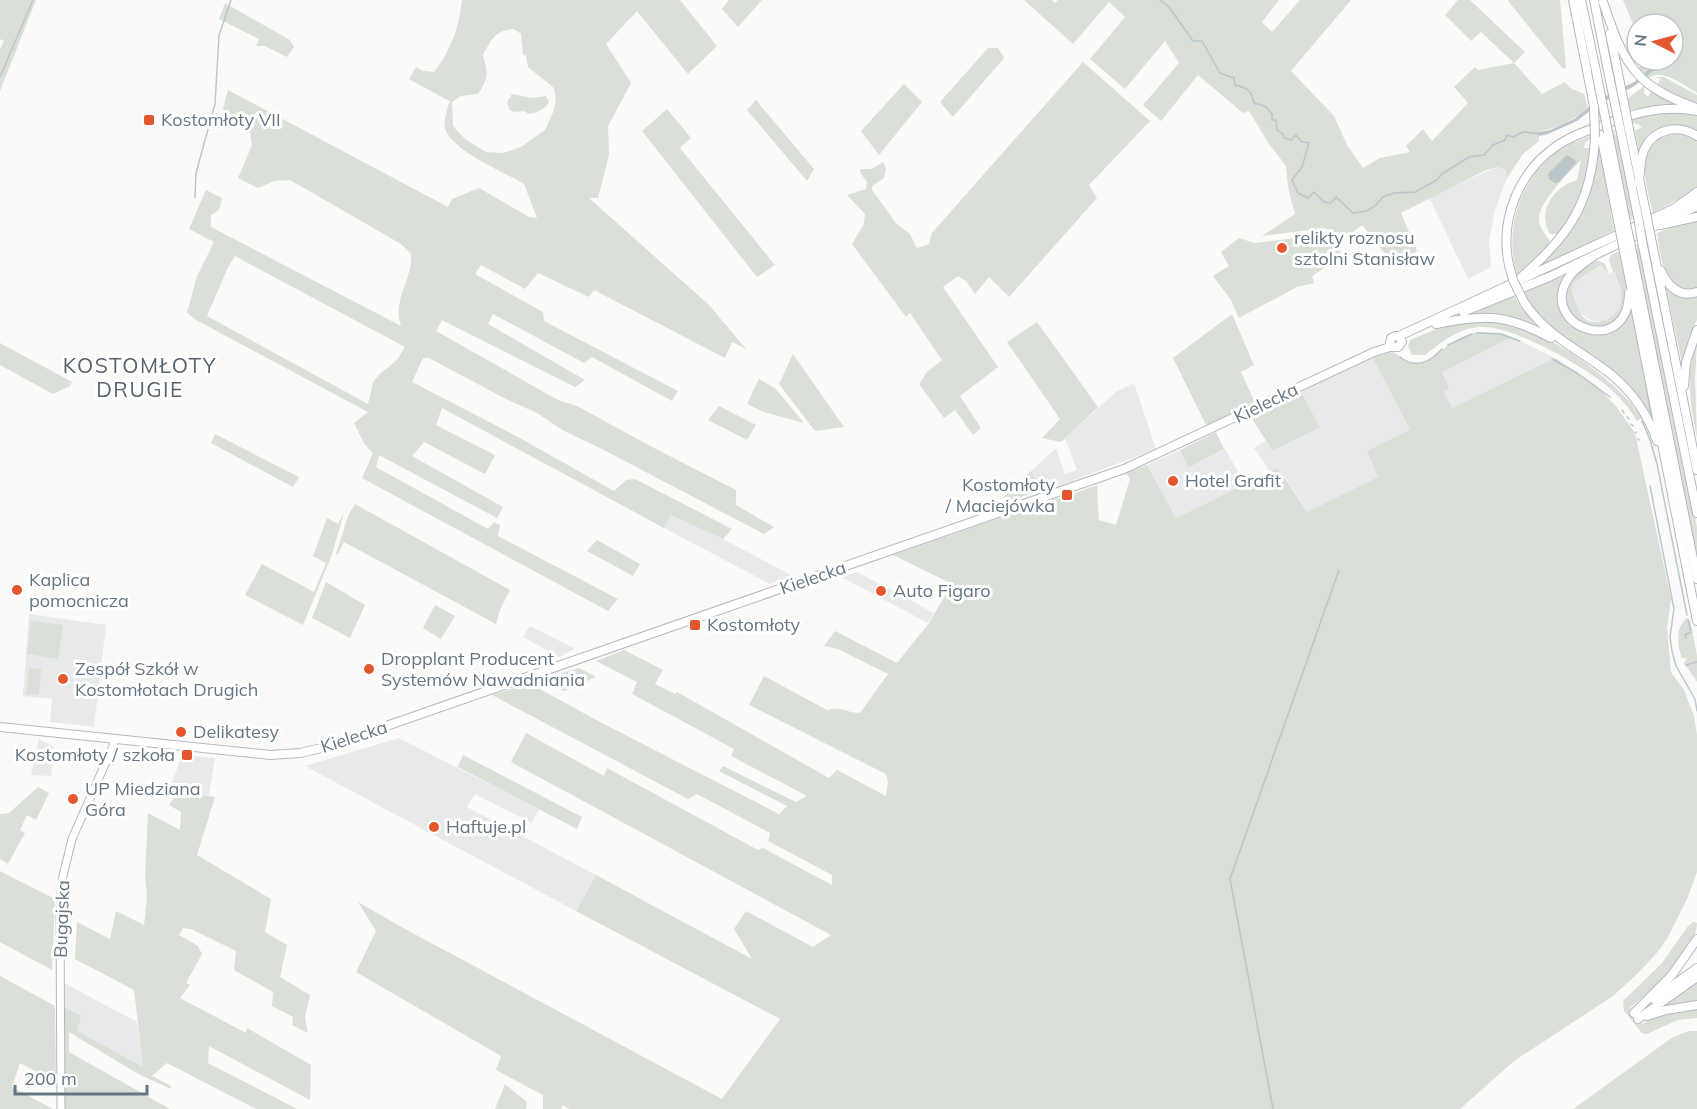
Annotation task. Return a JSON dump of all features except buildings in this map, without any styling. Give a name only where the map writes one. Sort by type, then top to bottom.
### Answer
[{"type":"highway","points":[[1573,0],[1592,72],[1594,106],[1623,225],[1697,579]]},
{"type":"highway","points":[[1517,281],[1557,244],[1574,218],[1584,199],[1601,135],[1581,0]]},
{"type":"highway","points":[[1600,0],[1622,52],[1635,72],[1654,89],[1669,98],[1697,109]]},
{"type":"highway","points":[[1600,0],[1697,513]]},
{"type":"highway","points":[[1666,467],[1651,426],[1635,399],[1615,378],[1543,325],[1524,303],[1513,280],[1506,236],[1512,206],[1526,177],[1545,155],[1575,135],[1636,113],[1666,108],[1697,109]]},
{"type":"highway","points":[[1624,126],[1640,183]]},
{"type":"highway","points":[[1642,215],[1640,183],[1643,153],[1653,138],[1664,131],[1676,129],[1688,131],[1697,136]]},
{"type":"highway","points":[[1672,210],[1697,192]]},
{"type":"highway","points":[[1660,225],[1697,218]]},
{"type":"highway","points":[[1647,240],[1664,278],[1672,288],[1684,294],[1697,292]]},
{"type":"highway","points":[[1592,257],[1569,277],[1563,292],[1565,311],[1572,321],[1582,328],[1601,331],[1620,321],[1626,313],[1628,249]]},
{"type":"highway","points":[[1654,257],[1697,470]]},
{"type":"highway","points":[[1629,274],[1697,621]]},
{"type":"highway","points":[[1436,324],[1475,317],[1501,318],[1532,327],[1574,349]]},
{"type":"highway","points":[[1684,405],[1686,362],[1697,330]]},
{"type":"highway","points":[[1636,1016],[1671,975],[1697,939]]},
{"type":"highway","points":[[1636,1016],[1697,968]]},
{"type":"highway","points":[[1636,1016],[1697,977]]},
{"type":"highway","points":[[1636,1016],[1697,1005]]},
{"type":"main road","points":[[1400,339],[1517,281],[1697,198]]},
{"type":"main road","points":[[1400,339],[1537,283],[1697,206]]},
{"type":"main road","name":"Kielecka","points":[[0,727],[237,751],[290,754],[326,747],[1074,487],[1161,453],[1391,345],[1392,337],[1400,339]]},
{"type":"main road","name":"Bugajska","points":[[62,1109],[60,916],[62,880],[72,839],[114,739]]},
{"type":"shaded area","points":[[0,0],[36,0],[0,91],[0,50],[4,41],[0,39]]},
{"type":"shaded area","points":[[462,0],[680,0],[717,46],[688,74],[637,11],[606,44],[631,83],[608,126],[609,155],[598,198],[589,198],[709,305],[746,349],[732,342],[725,358],[594,290],[589,297],[538,273],[525,289],[481,265],[475,274],[543,312],[544,321],[678,391],[672,401],[592,357],[584,363],[493,314],[488,324],[585,380],[575,387],[442,320],[436,331],[558,400],[577,406],[736,490],[736,505],[774,527],[764,534],[564,431],[537,413],[429,358],[423,358],[412,382],[518,437],[614,491],[626,480],[635,479],[732,529],[723,539],[671,515],[664,528],[442,408],[436,425],[495,455],[485,474],[424,442],[412,456],[503,507],[497,518],[379,455],[376,467],[488,529],[494,522],[500,525],[498,536],[618,599],[608,611],[362,478],[373,453],[365,445],[354,423],[368,412],[196,320],[187,313],[197,276],[214,242],[189,229],[206,190],[222,198],[219,210],[211,215],[211,227],[401,326],[399,307],[409,272],[411,254],[401,244],[290,180],[274,181],[258,188],[238,178],[252,145],[250,133],[221,117],[228,90],[448,207],[452,199],[479,188],[529,217],[537,218],[524,184],[469,154],[451,139],[444,124],[451,102],[409,79],[416,67],[423,71],[434,72],[450,47]],"holes":[[[514,29],[521,34],[523,54],[526,56],[528,67],[554,88],[556,99],[554,110],[545,130],[521,147],[503,153],[486,152],[465,139],[453,126],[452,102],[461,96],[478,94],[487,75],[483,55],[486,49],[498,34]],[[235,256],[405,347],[397,360],[373,382],[368,404],[207,316]]]},
{"type":"shaded area","points":[[729,0],[762,0],[738,27],[722,9]]},
{"type":"shaded area","points":[[1024,0],[1052,0],[1055,3],[1058,0],[1279,0],[1262,22],[1272,32],[1300,0],[1351,0],[1291,71],[1334,116],[1347,145],[1363,168],[1380,158],[1410,152],[1406,146],[1423,129],[1432,141],[1468,103],[1454,87],[1475,67],[1478,70],[1514,63],[1542,94],[1565,82],[1570,88],[1584,94],[1588,107],[1565,123],[1539,131],[1539,141],[1523,154],[1507,178],[1505,169],[1497,167],[1484,171],[1401,213],[1417,251],[1396,267],[1362,225],[1341,241],[1332,231],[1324,228],[1262,236],[1295,214],[1288,187],[1286,166],[1269,144],[1249,111],[1243,113],[1198,75],[1161,121],[1143,105],[1179,63],[1165,41],[1125,89],[1090,59],[1125,17],[1109,2],[1073,44]]},
{"type":"shaded area","points":[[1458,0],[1470,0],[1525,52],[1514,63],[1481,32],[1471,41],[1445,15]]},
{"type":"shaded area","points":[[1509,0],[1560,0],[1566,68],[1563,69]]},
{"type":"shaded area","points":[[1623,0],[1697,0],[1697,93],[1666,76],[1659,75],[1647,79],[1645,77],[1652,72],[1685,72],[1685,12],[1628,12]]},
{"type":"shaded area","points":[[225,3],[290,40],[294,47],[287,57],[265,46],[256,46],[259,39],[219,19]]},
{"type":"shaded area","points":[[988,48],[998,48],[1004,58],[953,117],[940,102]]},
{"type":"shaded area","points":[[1083,62],[1150,121],[1089,185],[1097,198],[1009,297],[989,277],[975,294],[966,281],[958,276],[943,287],[998,367],[960,396],[981,428],[973,435],[955,410],[944,418],[919,384],[927,372],[942,360],[910,313],[906,317],[852,244],[864,224],[865,214],[847,195],[866,189],[867,182],[860,169],[872,169],[883,162],[886,168],[884,178],[872,186],[872,190],[896,223],[910,234],[917,248],[929,244],[932,233]]},
{"type":"shaded area","points":[[1646,72],[1652,72],[1633,87],[1597,105],[1577,121],[1539,136],[1539,132],[1550,130],[1574,119],[1596,101],[1634,82]]},
{"type":"shaded area","points":[[1655,77],[1664,77],[1697,95],[1697,102],[1686,101],[1656,86],[1661,79]]},
{"type":"shaded area","points":[[904,84],[922,102],[879,155],[861,131]]},
{"type":"shaded area","points":[[1645,85],[1644,93],[1648,97],[1652,90],[1684,105],[1668,104],[1629,110],[1627,99]]},
{"type":"shaded area","points":[[512,94],[531,98],[546,96],[549,102],[543,109],[529,114],[524,111],[513,112],[509,109],[507,102]]},
{"type":"shaded area","points":[[756,100],[814,169],[807,181],[747,110]]},
{"type":"shaded area","points":[[667,109],[691,138],[680,148],[775,265],[757,277],[642,131]]},
{"type":"shaded area","points":[[1665,111],[1697,114],[1697,132],[1674,125],[1639,151],[1635,130],[1642,128],[1632,123],[1631,118]]},
{"type":"shaded area","points":[[1613,130],[1619,136],[1634,214],[1631,221],[1630,216],[1627,216],[1611,137],[1614,135]]},
{"type":"shaded area","points":[[1675,132],[1692,136],[1697,140],[1697,187],[1653,213],[1645,176],[1647,154],[1652,144],[1661,137]]},
{"type":"shaded area","points":[[1590,136],[1584,148],[1591,148],[1587,172],[1581,194],[1571,214],[1558,234],[1550,234],[1545,217],[1547,208],[1555,194],[1577,180],[1581,160],[1556,188],[1540,212],[1540,225],[1550,241],[1547,250],[1517,276],[1513,256],[1513,236],[1515,216],[1521,198],[1542,165],[1574,141]]},
{"type":"shaded area","points":[[1597,146],[1599,146],[1614,230],[1526,276],[1557,248],[1577,220],[1589,187]]},
{"type":"shaded area","points":[[1567,155],[1576,163],[1558,183],[1555,183],[1549,179],[1548,174]]},
{"type":"shaded area","points":[[1497,167],[1505,169],[1507,178],[1495,210],[1489,242],[1491,267],[1468,279],[1429,197]]},
{"type":"shaded area","points":[[1697,221],[1697,290],[1677,286],[1670,280],[1662,263],[1657,233],[1685,222]]},
{"type":"shaded area","points":[[1322,235],[1331,240],[1343,256],[1312,276],[1314,283],[1297,287],[1239,318],[1231,300],[1213,276],[1229,266],[1221,252],[1239,238],[1254,243]]},
{"type":"shaded area","points":[[1638,244],[1638,248],[1641,249],[1697,527],[1697,553],[1695,554],[1634,251]]},
{"type":"shaded area","points":[[1619,251],[1626,287],[1626,300],[1621,313],[1614,321],[1604,326],[1584,325],[1575,320],[1569,312],[1566,298],[1570,280],[1579,271],[1597,260],[1605,264],[1609,274],[1601,265],[1574,283],[1572,291],[1578,308],[1588,321],[1601,322],[1607,319],[1617,311],[1620,305],[1621,292],[1609,260],[1611,255]]},
{"type":"shaded area","points":[[1602,265],[1608,274],[1615,271],[1621,303],[1615,314],[1603,321],[1592,321],[1581,314],[1572,291],[1574,283]]},
{"type":"shaded area","points":[[1569,274],[1561,288],[1570,323],[1580,329],[1589,333],[1608,333],[1623,323],[1633,304],[1656,428],[1631,387],[1613,371],[1570,342],[1543,320],[1523,292]]},
{"type":"shaded area","points":[[1666,288],[1680,297],[1697,297],[1697,320],[1689,337],[1682,363]]},
{"type":"shaded area","points":[[1514,295],[1519,305],[1539,328],[1496,316],[1477,315],[1452,318]]},
{"type":"shaded area","points":[[1232,314],[1254,365],[1241,372],[1255,403],[1207,427],[1173,358]]},
{"type":"shaded area","points":[[1494,320],[1530,331],[1576,356],[1607,379],[1642,418],[1637,421],[1615,393],[1580,367],[1545,347],[1508,332],[1491,328],[1469,329],[1449,338],[1425,355],[1412,355],[1408,346],[1410,340],[1448,324]]},
{"type":"shaded area","points":[[1037,322],[1098,407],[1061,442],[1042,438],[1060,419],[1007,342]]},
{"type":"shaded area","points":[[1478,332],[1502,333],[1512,337],[1442,372],[1449,388],[1444,391],[1452,408],[1555,358],[1594,384],[1616,406],[1635,433],[1671,599],[1667,628],[1671,672],[1684,690],[1694,716],[1697,735],[1697,872],[1687,899],[1667,939],[1636,975],[1613,996],[1514,1061],[1460,1109],[569,1109],[562,1105],[562,1109],[543,1109],[543,1095],[496,1070],[501,1056],[356,972],[376,931],[358,902],[722,1099],[780,1019],[576,911],[596,875],[752,959],[734,929],[746,911],[813,947],[831,935],[511,762],[526,733],[604,776],[607,768],[758,850],[763,848],[832,885],[832,875],[768,841],[770,833],[697,794],[688,799],[492,695],[529,683],[779,814],[787,806],[719,771],[723,766],[796,802],[807,796],[731,756],[734,749],[632,694],[637,682],[596,661],[624,650],[663,670],[655,684],[675,694],[677,692],[829,778],[837,770],[886,796],[888,782],[886,774],[749,705],[764,676],[827,710],[837,709],[860,713],[888,674],[838,649],[824,646],[835,631],[897,663],[929,623],[952,584],[893,555],[1097,485],[1099,520],[1116,525],[1130,479],[1126,473],[1147,465],[1176,518],[1278,468],[1307,512],[1378,477],[1367,451],[1410,430],[1373,358],[1391,352],[1406,362],[1424,363],[1455,341]]},
{"type":"shaded area","points":[[1512,337],[1555,358],[1452,408],[1444,390],[1448,388],[1441,372]]},
{"type":"shaded area","points":[[1697,341],[1695,378],[1697,438],[1692,413],[1690,378]]},
{"type":"shaded area","points":[[0,343],[72,382],[70,386],[53,394],[0,365]]},
{"type":"shaded area","points":[[793,354],[844,427],[815,431],[779,384]]},
{"type":"shaded area","points":[[1373,358],[1410,430],[1378,477],[1307,512],[1279,468],[1270,472],[1254,448],[1266,441],[1274,451],[1319,429],[1301,392]]},
{"type":"shaded area","points":[[759,379],[775,388],[804,423],[764,412],[747,404]]},
{"type":"shaded area","points":[[1134,383],[1156,449],[1051,489],[1050,486],[1041,490],[1031,471],[1056,448],[1065,474],[1077,470],[1065,438],[1117,391]]},
{"type":"shaded area","points":[[1301,392],[1320,428],[1273,451],[1250,416]]},
{"type":"shaded area","points":[[719,406],[756,425],[747,440],[708,420]]},
{"type":"shaded area","points":[[1216,432],[1224,449],[1189,468],[1180,450]]},
{"type":"shaded area","points":[[215,434],[299,477],[293,487],[211,443]]},
{"type":"shaded area","points":[[1225,449],[1245,484],[1176,518],[1147,465],[1180,450],[1190,468]]},
{"type":"shaded area","points":[[1031,471],[1041,490],[1007,502],[1003,498]]},
{"type":"shaded area","points":[[355,504],[510,590],[496,624],[344,542],[336,554],[348,516]]},
{"type":"shaded area","points":[[344,513],[331,557],[303,625],[245,595],[262,564],[314,592],[326,563],[313,556],[327,518],[338,524]]},
{"type":"shaded area","points":[[671,514],[793,576],[770,584],[664,528]]},
{"type":"shaded area","points":[[597,540],[640,564],[633,576],[587,551]]},
{"type":"shaded area","name":"Auto Figaro","points":[[857,572],[934,613],[928,623],[841,577]]},
{"type":"shaded area","points":[[326,582],[365,605],[350,638],[312,618]]},
{"type":"shaded area","points":[[435,605],[455,616],[441,639],[423,628]]},
{"type":"shaded area","name":"Zespół Szkół w Kostomłotach Drugich","points":[[29,614],[106,625],[94,727],[50,722],[52,699],[23,696]]},
{"type":"shaded area","points":[[1687,618],[1690,620],[1697,655],[1697,682],[1684,663],[1687,658],[1682,658],[1679,648],[1680,626]]},
{"type":"shaded area","points":[[31,621],[63,625],[58,659],[27,654]]},
{"type":"shaded area","points":[[530,626],[575,649],[559,657],[523,637]]},
{"type":"shaded area","points":[[29,668],[41,669],[39,695],[26,694]]},
{"type":"shaded area","points":[[579,668],[596,677],[564,691],[542,679]]},
{"type":"shaded area","points":[[399,738],[539,809],[532,823],[475,794],[467,807],[596,875],[576,911],[305,766]]},
{"type":"shaded area","points":[[39,739],[54,747],[51,776],[31,775]]},
{"type":"shaded area","points":[[182,755],[215,758],[209,795],[170,788]]},
{"type":"shaded area","points":[[463,755],[582,817],[577,829],[458,767]]},
{"type":"shaded area","points":[[38,787],[49,793],[36,820],[27,815],[20,830],[25,833],[8,864],[0,859],[0,814],[9,813]]},
{"type":"shaded area","points":[[179,790],[215,797],[197,855],[271,899],[265,932],[287,945],[280,977],[310,995],[305,1018],[308,1033],[292,1025],[293,1017],[272,1006],[273,992],[234,970],[236,951],[191,929],[183,928],[179,935],[198,946],[202,954],[186,983],[190,985],[180,998],[246,1033],[247,1028],[311,1065],[310,1100],[209,1046],[208,1063],[297,1109],[256,1109],[167,1063],[152,1076],[171,1086],[171,1089],[138,1074],[69,1032],[69,1052],[170,1109],[65,1109],[64,1007],[81,1016],[77,1031],[143,1067],[134,990],[75,959],[77,922],[110,939],[116,911],[144,925],[147,898],[145,874],[148,813],[180,830],[181,812],[169,805]]},
{"type":"shaded area","points":[[0,871],[55,899],[52,970],[0,942]]},
{"type":"shaded area","points":[[1693,922],[1697,923],[1695,934],[1681,957],[1660,981],[1630,1008],[1635,1015],[1651,1003],[1652,1005],[1637,1017],[1642,1024],[1658,1015],[1697,1008],[1697,1018],[1678,1020],[1647,1034],[1642,1033],[1624,1011],[1623,1001],[1662,963]]},
{"type":"shaded area","points":[[0,976],[55,1006],[56,1082],[20,1063],[12,1087],[53,1109],[0,1109]]},
{"type":"shaded area","points":[[1697,982],[1697,1004],[1656,1011]]},
{"type":"shaded area","points":[[64,983],[137,1022],[143,1067],[76,1031],[64,1007]]},
{"type":"shaded area","points":[[1689,1031],[1697,1031],[1697,1109],[1573,1109],[1673,1037]]},
{"type":"shaded area","points":[[505,1084],[527,1102],[526,1109],[495,1109]]},
{"type":"waterway","points":[[0,77],[33,0]]},
{"type":"waterway","points":[[195,198],[196,173],[215,104],[219,35],[231,0]]},
{"type":"waterway","points":[[1160,0],[1169,7],[1193,41],[1202,41],[1220,73],[1234,78],[1235,85],[1250,92],[1254,103],[1265,106],[1272,114],[1272,120],[1276,120],[1277,130],[1283,134],[1284,138],[1291,140],[1296,135],[1302,142],[1309,143],[1302,167],[1292,180],[1298,193],[1308,198],[1314,192],[1324,202],[1331,203],[1336,197],[1353,213],[1367,211],[1383,197],[1394,193],[1415,192],[1437,180],[1442,174],[1469,157],[1484,155],[1493,145],[1505,140],[1507,135],[1513,137],[1523,132],[1541,134]]},
{"type":"waterway","points":[[1477,333],[1500,334],[1520,341]]},
{"type":"waterway","points":[[1448,345],[1472,334]]},
{"type":"waterway","points":[[1400,357],[1417,364],[1428,361],[1442,349]]},
{"type":"waterway","points":[[1552,359],[1577,373],[1610,397]]},
{"type":"waterway","points":[[1646,383],[1651,416]]},
{"type":"waterway","points":[[1642,421],[1657,464],[1687,615]]},
{"type":"waterway","points":[[1650,486],[1674,609],[1670,637],[1672,651],[1676,666],[1695,699],[1697,711]]},
{"type":"waterway","points":[[1273,1109],[1230,879],[1339,570]]},
{"type":"waterway","points":[[1686,638],[1685,635],[1691,632],[1688,620]]},
{"type":"waterway","points":[[1686,665],[1697,662]]},
{"type":"place","name":"Kostomłoty VII","points":[[149,120]]},
{"type":"place","name":"relikty roznosu sztolni Stanisław","points":[[1282,248]]},
{"type":"place","name":"Hotel Grafit","points":[[1173,481]]},
{"type":"place","name":"Kostomłoty / Maciejówka","points":[[1067,495]]},
{"type":"place","name":"Kaplica pomocnicza","points":[[17,590]]},
{"type":"place","name":"Auto Figaro","points":[[881,591]]},
{"type":"place","name":"Kostomłoty","points":[[695,625]]},
{"type":"place","name":"Dropplant Producent Systemów Nawadniania","points":[[369,669]]},
{"type":"place","name":"Zespół Szkół w Kostomłotach Drugich","points":[[63,679]]},
{"type":"place","name":"Delikatesy","points":[[181,732]]},
{"type":"place","name":"Kostomłoty / szkoła","points":[[187,755]]},
{"type":"place","name":"UP Miedziana Góra","points":[[73,799]]},
{"type":"place","name":"Haftuje.pl","points":[[434,827]]},
{"type":"district","name":"KOSTOMŁOTY DRUGIE","points":[[140,378]]}]
